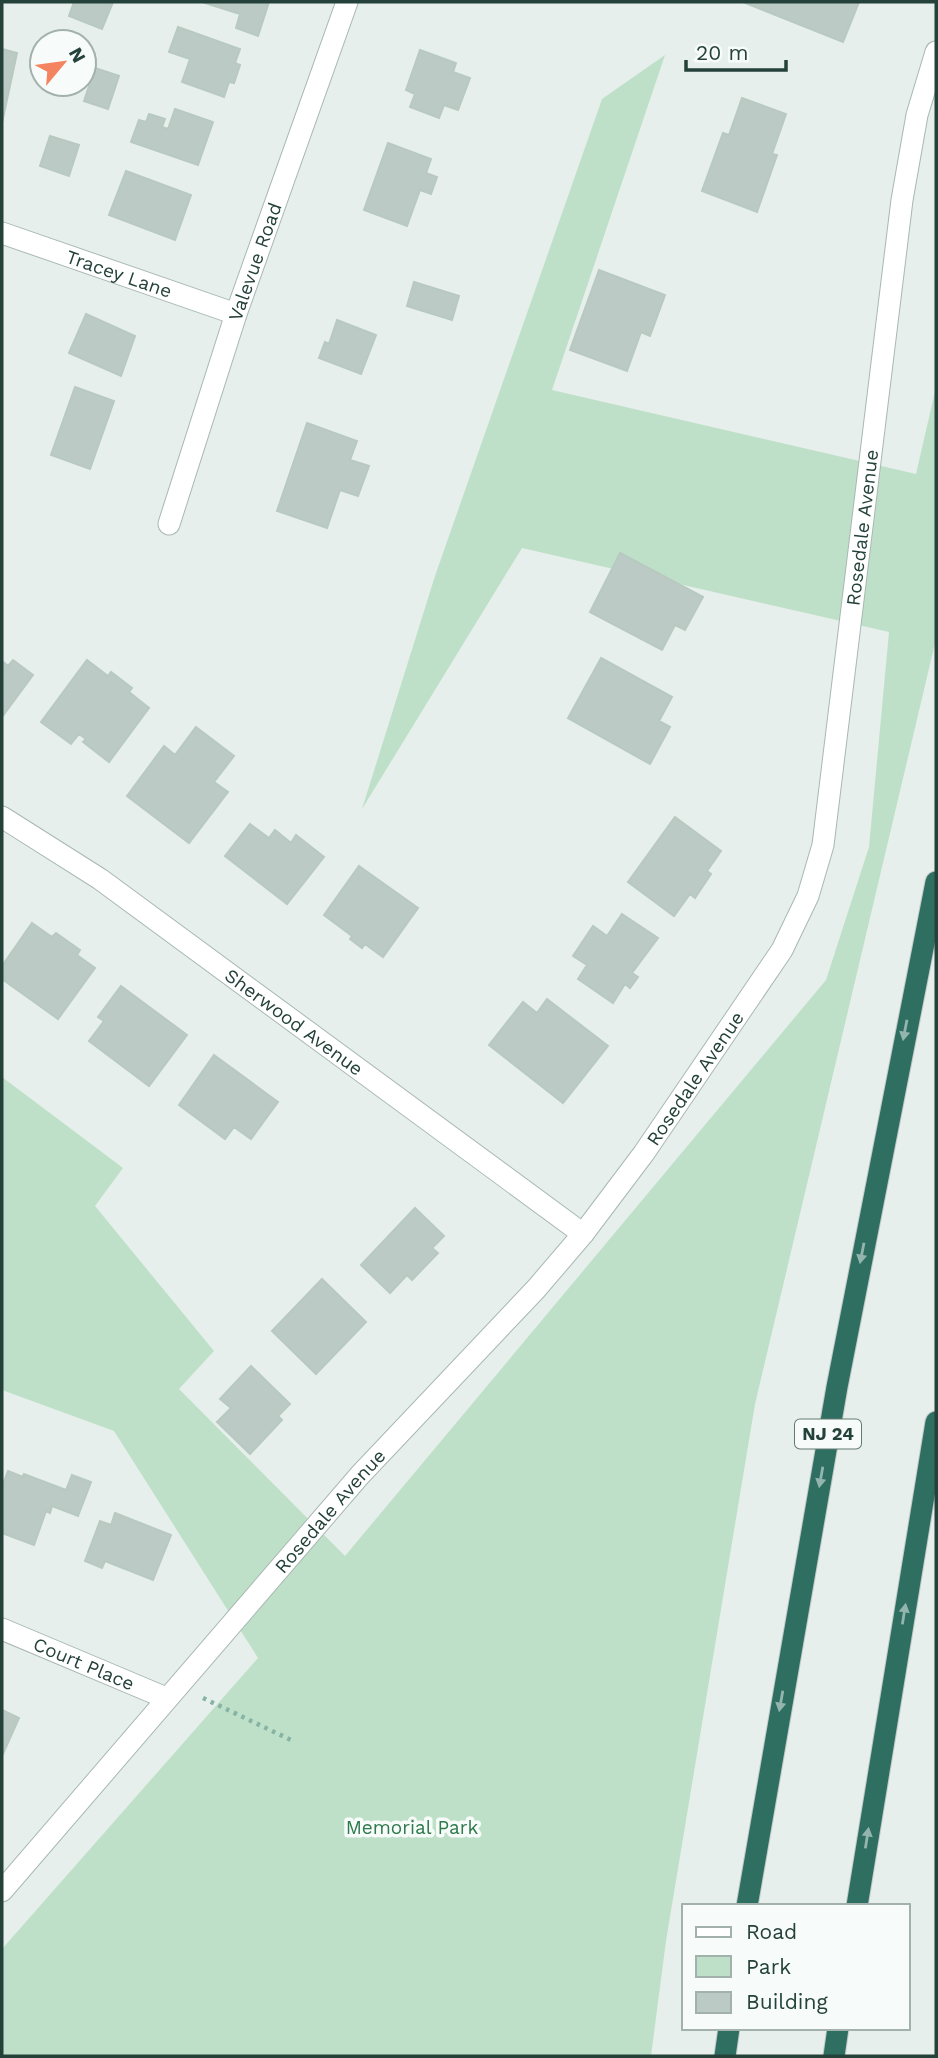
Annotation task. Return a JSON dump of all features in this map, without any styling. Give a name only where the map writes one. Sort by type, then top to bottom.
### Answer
[{"type":"highway","name":"NJ 24","points":[[747,1904],[837,1387],[936,882]]},
{"type":"highway","points":[[856,1904],[936,1422]]},
{"type":"highway","points":[[725,2056],[729,2030]]},
{"type":"highway","points":[[834,2056],[838,2030]]},
{"type":"street","name":"Valevue Road","points":[[169,524],[236,314],[346,2]]},
{"type":"street","name":"Rosedale Avenue","points":[[2,1891],[360,1475],[536,1289],[583,1234],[644,1153],[775,962],[808,896],[822,845],[902,200],[917,115],[936,52]]},
{"type":"street","name":"Tracey Lane","points":[[2,233],[236,314]]},
{"type":"street","name":"Sherwood Avenue","points":[[2,817],[100,879],[583,1234]]},
{"type":"street","name":"Court Place","points":[[2,1629],[172,1691]]},
{"type":"path","points":[[172,1691],[291,1740]]},
{"type":"green space","name":"Memorial Park","points":[[665,55],[552,390],[916,474],[936,387],[936,639],[755,1404],[666,1941],[651,2056],[2,2056],[2,1949],[258,1658],[114,1431],[2,1390],[2,1077],[123,1168],[95,1206],[214,1351],[179,1389],[345,1556],[826,980],[869,847],[889,632],[522,548],[362,809],[435,576],[602,99]]},
{"type":"building","points":[[74,2],[113,2],[102,29],[69,16]]},
{"type":"building","points":[[202,2],[269,2],[258,36],[236,28],[240,14]]},
{"type":"building","points":[[743,2],[859,2],[843,42]]},
{"type":"building","points":[[178,27],[240,49],[235,63],[240,65],[234,83],[229,82],[224,97],[182,82],[190,59],[169,52]]},
{"type":"building","points":[[2,49],[17,53],[2,123]]},
{"type":"building","points":[[420,50],[456,63],[453,72],[470,78],[458,110],[444,105],[439,118],[410,107],[415,94],[406,90]]},
{"type":"building","points":[[98,69],[119,76],[108,109],[84,101],[85,98],[98,98]]},
{"type":"building","points":[[742,98],[786,114],[772,154],[777,155],[757,212],[702,191],[723,133],[729,135]]},
{"type":"building","points":[[175,109],[213,122],[198,165],[131,142],[139,120],[146,122],[149,114],[165,119],[162,127],[168,129]]},
{"type":"building","points":[[50,136],[79,145],[69,176],[40,166]]},
{"type":"building","points":[[388,143],[431,159],[426,173],[437,177],[431,194],[420,190],[407,226],[364,210]]},
{"type":"building","points":[[126,171],[191,195],[175,240],[109,215]]},
{"type":"building","points":[[599,270],[665,295],[650,336],[641,332],[627,371],[570,350]]},
{"type":"building","points":[[414,282],[459,296],[452,320],[407,306]]},
{"type":"building","points":[[86,314],[135,336],[121,376],[69,353]]},
{"type":"building","points":[[337,320],[376,335],[361,374],[319,358],[325,342],[329,344]]},
{"type":"building","points":[[75,387],[114,401],[90,469],[51,455]]},
{"type":"building","points":[[307,423],[357,441],[350,460],[369,466],[358,496],[340,490],[327,528],[277,511]]},
{"type":"building","points":[[620,553],[703,597],[685,630],[675,625],[662,650],[590,612]]},
{"type":"building","points":[[601,658],[672,697],[659,721],[670,727],[650,764],[568,718]]},
{"type":"building","points":[[13,660],[33,675],[2,717],[2,661],[8,666]]},
{"type":"building","points":[[87,660],[108,676],[111,672],[132,688],[129,692],[149,708],[109,762],[83,742],[86,739],[79,734],[71,744],[41,722]]},
{"type":"building","points":[[196,727],[234,756],[214,782],[228,792],[189,843],[127,796],[164,746],[175,755]]},
{"type":"building","points":[[675,817],[721,851],[707,871],[711,874],[695,898],[690,894],[674,916],[628,882]]},
{"type":"building","points":[[250,824],[269,838],[275,830],[291,843],[296,835],[324,857],[287,904],[225,856]]},
{"type":"building","points":[[359,866],[418,908],[383,957],[365,944],[362,948],[350,939],[352,936],[324,915]]},
{"type":"building","points":[[622,914],[658,938],[632,973],[638,977],[630,988],[625,984],[613,1003],[578,979],[587,965],[573,956],[593,926],[607,936]]},
{"type":"building","points":[[32,923],[52,937],[56,933],[80,950],[77,955],[95,968],[58,1019],[2,979],[2,966]]},
{"type":"building","points":[[121,986],[187,1035],[149,1086],[89,1041],[104,1021],[98,1017]]},
{"type":"building","points":[[547,999],[608,1046],[563,1103],[489,1045],[523,1002],[537,1013]]},
{"type":"building","points":[[214,1055],[278,1102],[251,1139],[234,1127],[225,1139],[179,1105]]},
{"type":"building","points":[[415,1208],[444,1236],[432,1248],[438,1253],[412,1280],[407,1275],[390,1293],[361,1265]]},
{"type":"building","points":[[322,1279],[366,1322],[316,1374],[272,1331]]},
{"type":"building","points":[[251,1366],[290,1404],[278,1416],[282,1420],[250,1454],[217,1422],[231,1408],[220,1399]]},
{"type":"building","points":[[8,1471],[23,1477],[24,1474],[66,1490],[72,1475],[91,1482],[78,1516],[52,1506],[50,1513],[46,1511],[34,1545],[2,1533],[2,1487]]},
{"type":"building","points":[[115,1513],[171,1535],[153,1580],[105,1561],[102,1568],[85,1561],[100,1521],[111,1525]]},
{"type":"building","points":[[2,1710],[19,1718],[2,1756]]}]
